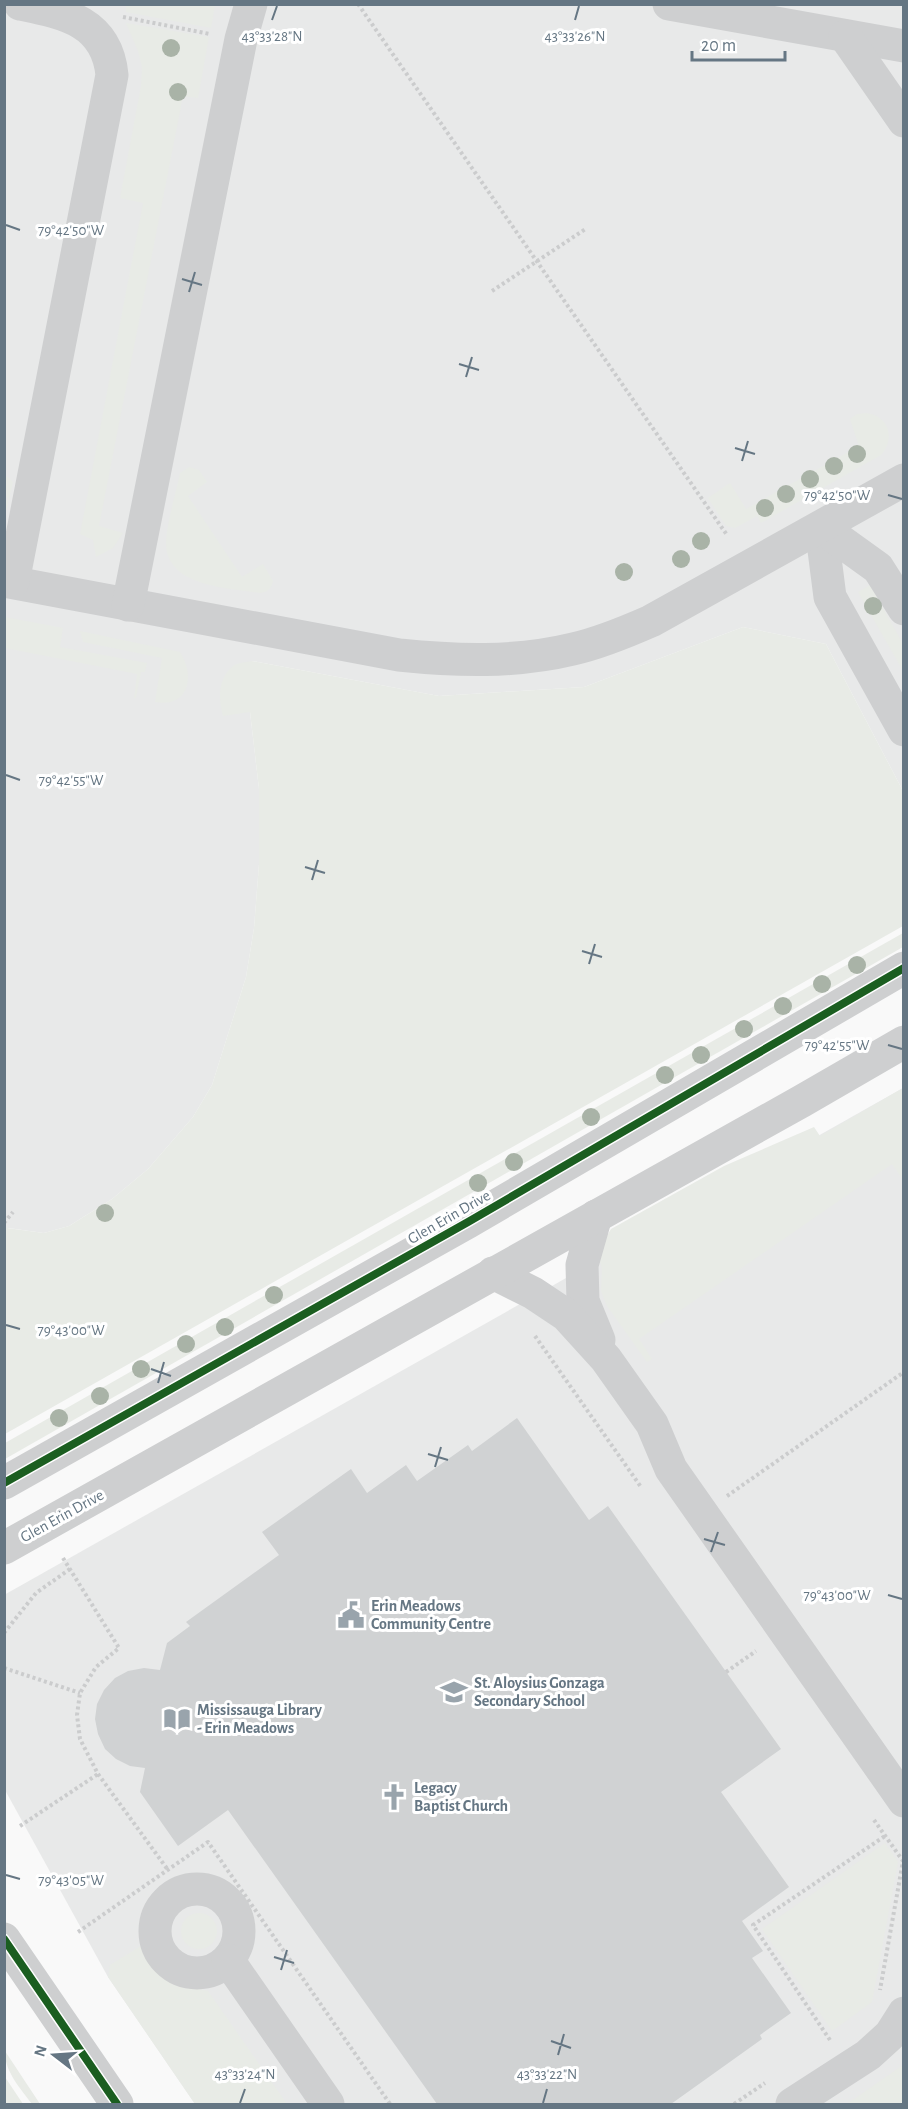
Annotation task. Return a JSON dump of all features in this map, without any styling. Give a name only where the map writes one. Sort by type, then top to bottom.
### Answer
[{"type":"street","points":[[20,4],[76,19],[97,37],[110,61],[110,87],[9,581],[399,655],[451,661],[492,661],[574,649],[624,633],[651,621],[903,480]]},
{"type":"street","points":[[128,605],[241,39],[251,4]]},
{"type":"street","points":[[669,4],[903,46]]},
{"type":"street","points":[[845,36],[903,121]]},
{"type":"street","points":[[821,527],[878,568],[903,609]]},
{"type":"street","points":[[821,527],[830,597],[903,730]]},
{"type":"street","name":"Glen Erin Drive","points":[[4,1483],[468,1222],[903,968]]},
{"type":"street","name":"Glen Erin Drive","points":[[4,1548],[903,1042]]},
{"type":"street","points":[[596,1216],[582,1265],[583,1301],[606,1359]]},
{"type":"street","points":[[493,1273],[533,1293],[566,1315],[606,1359],[652,1424],[671,1469],[903,1801]]},
{"type":"street","points":[[4,1939],[117,2104]]},
{"type":"street","points":[[228,1960],[328,2104]]},
{"type":"street","points":[[792,2104],[868,2055],[890,2035],[891,2005]]},
{"type":"path","points":[[358,4],[727,535]]},
{"type":"path","points":[[97,37],[120,16],[241,39]]},
{"type":"path","points":[[492,291],[587,228]]},
{"type":"path","points":[[4,1223],[13,1212]]},
{"type":"path","points":[[533,1332],[647,1495]]},
{"type":"path","points":[[727,1496],[903,1372]]},
{"type":"path","points":[[63,1558],[119,1648],[96,1667],[80,1693],[77,1715],[80,1739],[98,1774],[168,1870]]},
{"type":"path","points":[[4,1633],[36,1593],[70,1569]]},
{"type":"path","points":[[726,1672],[756,1651],[762,1660]]},
{"type":"path","points":[[4,1668],[80,1693]]},
{"type":"path","points":[[20,1826],[98,1774]]},
{"type":"path","points":[[873,1817],[903,1860],[891,2005]]},
{"type":"path","points":[[830,2040],[753,1925],[885,1836]]},
{"type":"path","points":[[821,2045],[838,2034]]},
{"type":"path","points":[[734,2104],[773,2078]]},
{"type":"shaded area","points":[[126,4],[215,5],[211,28],[126,12]]},
{"type":"shaded area","points":[[5,5],[903,5],[903,791],[826,644],[743,627],[584,687],[439,696],[252,661],[250,712],[259,789],[259,864],[254,928],[246,977],[212,1085],[193,1117],[148,1169],[112,1199],[69,1226],[44,1233],[8,1228],[5,1232]]},
{"type":"shaded area","points":[[126,23],[209,37],[198,98],[183,96],[99,526],[123,533],[113,548],[96,557],[93,540],[80,534],[143,203],[120,198],[141,86],[142,67]]},
{"type":"shaded area","points":[[867,413],[881,419],[888,430],[888,442],[881,455],[761,523],[757,516],[735,528],[726,526],[708,498],[730,483],[746,509],[859,446],[850,419],[857,414]]},
{"type":"shaded area","points":[[189,467],[199,470],[207,482],[188,496],[242,577],[263,564],[273,581],[267,591],[260,593],[216,587],[201,582],[187,577],[168,557],[166,542],[168,526],[180,473]]},
{"type":"shaded area","points":[[5,477],[13,482],[5,516],[5,502],[8,499],[5,494]]},
{"type":"shaded area","points":[[870,585],[903,644],[903,671],[858,592]]},
{"type":"shaded area","points":[[5,617],[63,628],[60,647],[147,663],[145,672],[141,672],[136,698],[134,698],[137,674],[5,648]]},
{"type":"shaded area","points":[[743,627],[826,644],[903,791],[903,926],[5,1434],[5,1232],[7,1228],[44,1233],[69,1226],[112,1199],[148,1169],[193,1117],[212,1085],[246,977],[254,928],[259,864],[259,789],[250,712],[223,716],[220,689],[228,671],[237,664],[252,661],[439,696],[584,687]]},
{"type":"shaded area","points":[[80,631],[180,652],[185,661],[188,680],[182,695],[167,703],[155,702],[162,658],[83,642]]},
{"type":"shaded area","points":[[903,933],[903,947],[5,1459],[5,1443]]},
{"type":"shaded area","name":"St. Aloysius Gonzaga Secondary School","points":[[903,1088],[903,2104],[195,2104],[108,1977],[5,1790],[4,1595]]},
{"type":"shaded area","points":[[903,1088],[903,1180],[892,1164],[639,1339],[652,1359],[647,1362],[607,1306],[601,1291],[602,1268],[597,1252],[611,1229],[724,1166],[814,1127],[820,1136]]},
{"type":"shaded area","points":[[885,1843],[898,1862],[872,2002],[832,2031],[762,1929]]},
{"type":"shaded area","points":[[199,1913],[212,1918],[217,1931],[212,1944],[199,1949],[186,1944],[181,1931],[186,1918]]},
{"type":"shaded area","points":[[144,1944],[150,1960],[166,1978],[181,1986],[208,1991],[287,2104],[195,2104],[108,1977],[110,1965]]},
{"type":"shaded area","points":[[5,2051],[40,2104],[32,2104],[14,2079],[7,2066]]},
{"type":"shaded area","points":[[903,2065],[903,2104],[847,2104]]},
{"type":"shaded area","points":[[5,2077],[23,2104],[5,2104]]},
{"type":"building","points":[[517,1418],[589,1520],[608,1506],[781,1749],[721,1792],[789,1887],[742,1921],[763,1951],[752,1958],[791,2013],[760,2035],[762,2039],[671,2104],[437,2104],[228,1810],[178,1846],[140,1792],[145,1768],[130,1766],[116,1759],[105,1749],[98,1734],[95,1719],[97,1704],[104,1690],[115,1678],[128,1671],[144,1668],[160,1670],[167,1643],[190,1626],[186,1622],[279,1555],[262,1532],[351,1469],[367,1493],[406,1465],[417,1481],[468,1445],[472,1451]]},
{"type":"cycle path","points":[[4,1483],[468,1222],[904,968]]},
{"type":"cycle path","points":[[4,1939],[117,2104]]},
{"type":"place","name":"Erin Meadows Community Centre","points":[[351,1615]]},
{"type":"place","name":"St. Aloysius Gonzaga Secondary School","points":[[454,1692]]},
{"type":"place","name":"Mississauga Library - Erin Meadows","points":[[177,1719]]},
{"type":"place","name":"Legacy Baptist Church","points":[[394,1797]]}]
